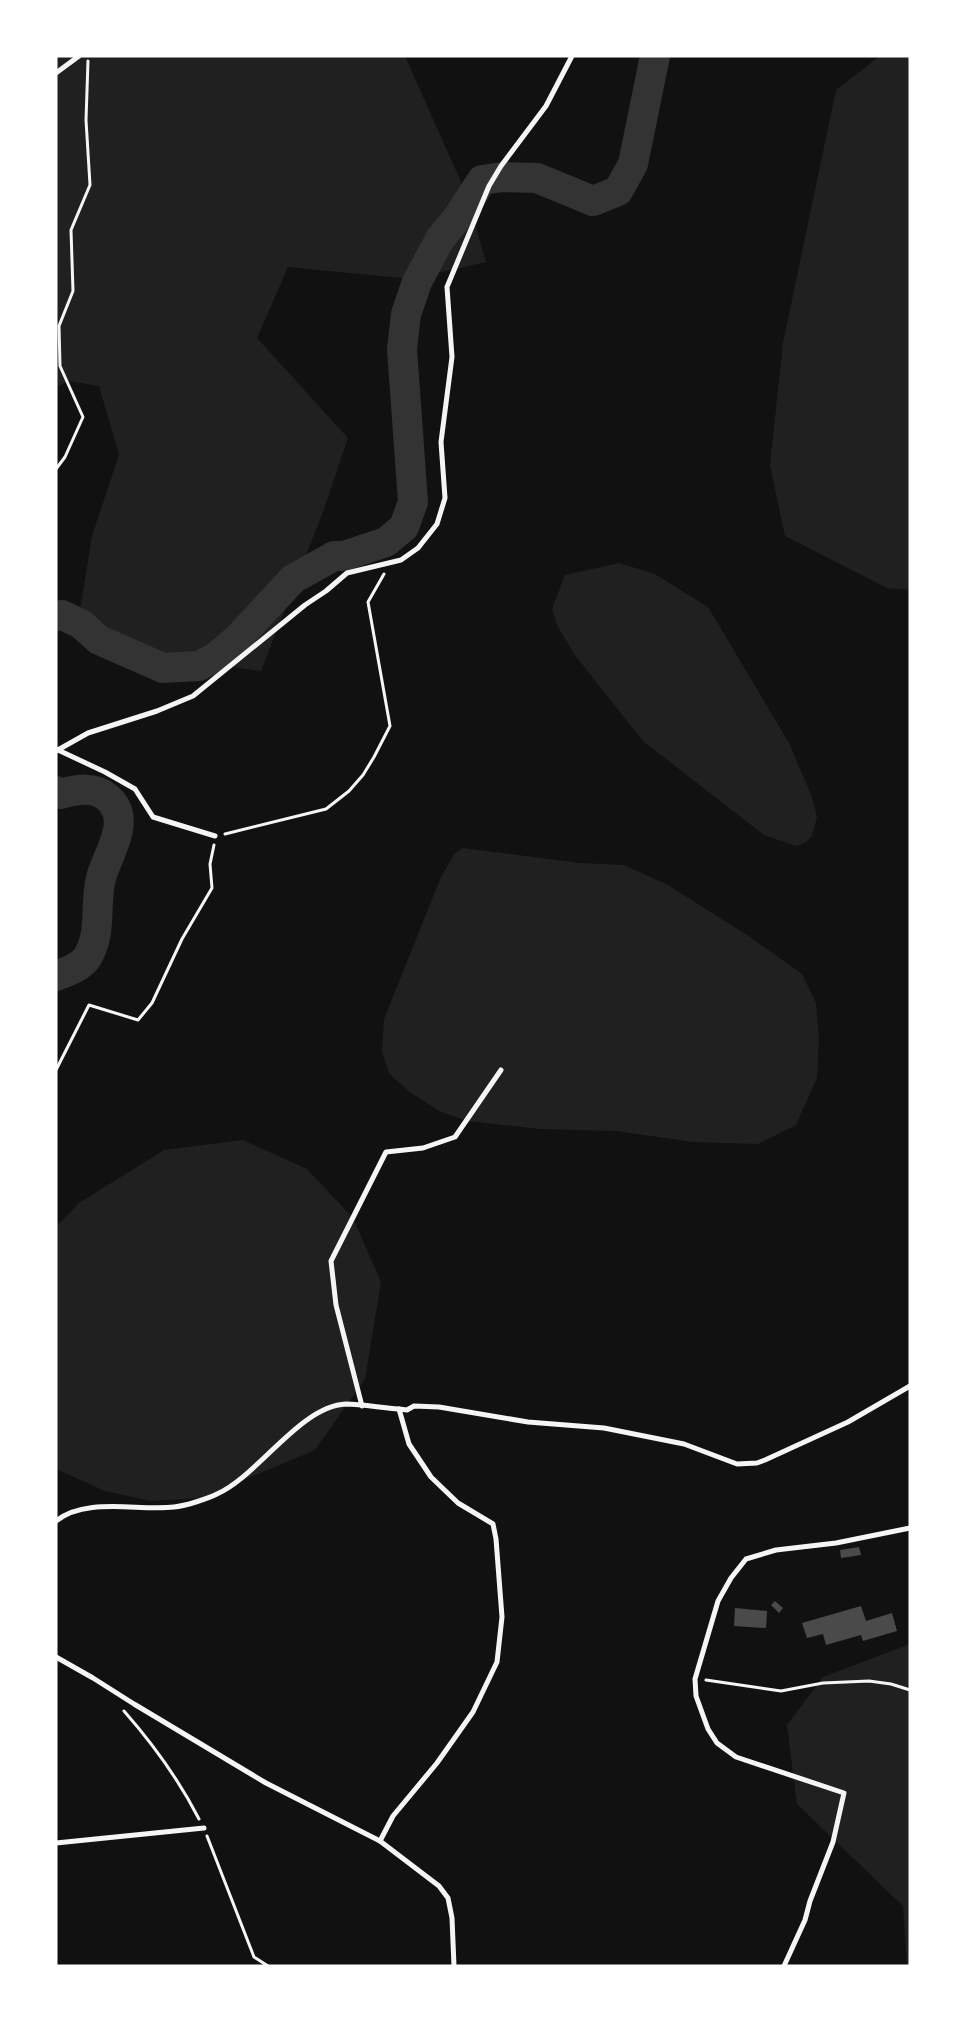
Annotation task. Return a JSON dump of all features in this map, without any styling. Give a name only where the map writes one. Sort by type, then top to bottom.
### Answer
[{"type":"street","points":[[56,73],[79,56]]},
{"type":"street","points":[[57,751],[88,733],[157,711],[193,696],[305,604],[326,591],[347,573],[401,560],[418,548],[437,524],[445,498],[441,442],[452,356],[446,287],[489,186],[501,166],[546,106],[572,56]]},
{"type":"street","points":[[57,751],[105,772],[135,789],[153,817],[215,836]]},
{"type":"street","points":[[362,1406],[336,1305],[331,1261],[386,1152],[423,1148],[455,1137],[501,1070]]},
{"type":"street","points":[[56,1521],[67,1512],[86,1508],[175,1507],[218,1494],[243,1476],[321,1410],[346,1404],[407,1410],[414,1406],[439,1407],[528,1422],[604,1428],[684,1444],[736,1464],[757,1463],[774,1456],[848,1422],[910,1386]]},
{"type":"street","points":[[380,1841],[393,1816],[437,1763],[473,1712],[497,1662],[502,1617],[496,1539],[493,1524],[458,1503],[431,1478],[409,1444],[399,1409]]},
{"type":"street","points":[[784,1966],[805,1920],[810,1901],[833,1842],[844,1793],[736,1756],[717,1743],[708,1729],[696,1696],[695,1679],[718,1601],[731,1578],[746,1559],[776,1550],[836,1543],[910,1528]]},
{"type":"street","points":[[56,1658],[94,1678],[266,1783],[380,1841],[439,1886],[448,1898],[452,1918],[454,1966]]},
{"type":"street","points":[[56,1843],[204,1828]]},
{"type":"path","points":[[56,470],[65,457],[83,417],[60,366],[59,326],[73,291],[71,230],[90,185],[86,120],[88,56]]},
{"type":"path","points":[[56,1070],[89,1005],[138,1020],[152,1003],[182,939],[212,888],[210,864],[215,836],[326,809],[349,791],[363,775],[390,726],[368,602],[389,564]]},
{"type":"path","points":[[695,1679],[781,1691],[823,1682],[869,1681],[891,1684],[910,1690]]},
{"type":"path","points":[[118,1705],[137,1726],[183,1788],[204,1828],[254,1957],[268,1966]]},
{"type":"shaded area","points":[[56,56],[405,56],[466,193],[486,262],[411,279],[288,267],[257,338],[348,438],[323,512],[261,671],[149,655],[78,623],[92,536],[119,455],[99,386],[68,381],[56,387]]},
{"type":"shaded area","points":[[880,56],[910,56],[910,590],[887,588],[785,536],[770,465],[783,343],[836,90]]},
{"type":"shaded area","points":[[619,563],[655,574],[708,607],[789,743],[812,797],[817,817],[812,836],[806,842],[796,846],[764,835],[643,741],[574,654],[557,625],[552,609],[565,575]]},
{"type":"shaded area","points":[[463,848],[580,863],[624,865],[668,885],[750,937],[802,974],[816,1003],[819,1039],[817,1078],[796,1125],[758,1144],[693,1142],[616,1131],[540,1129],[467,1121],[439,1111],[408,1091],[389,1073],[382,1052],[384,1019],[441,877],[455,853]]},
{"type":"shaded area","points":[[243,1140],[307,1169],[353,1218],[381,1282],[365,1379],[315,1450],[201,1498],[151,1501],[105,1491],[56,1469],[56,1227],[79,1203],[164,1150]]},
{"type":"shaded area","points":[[910,1644],[910,1966],[907,1966],[903,1906],[797,1804],[787,1725],[823,1677]]},
{"type":"building","points":[[859,1547],[861,1555],[841,1558],[840,1550]]},
{"type":"building","points":[[775,1601],[783,1608],[779,1613],[771,1605]]},
{"type":"building","points":[[861,1606],[866,1621],[892,1613],[897,1631],[863,1641],[861,1635],[826,1645],[823,1634],[807,1638],[802,1623]]},
{"type":"building","points":[[735,1608],[767,1611],[766,1628],[734,1626]]},
{"type":"waterway","points":[[56,616],[62,615],[81,624],[99,640],[163,668],[199,666],[216,657],[238,638],[293,579],[334,556],[344,556],[386,542],[404,527],[413,502],[402,349],[406,314],[417,282],[440,239],[458,217],[482,180],[503,177],[537,178],[593,201],[618,191],[633,164],[655,56]]},
{"type":"waterway","points":[[56,791],[61,794],[92,790],[103,794],[115,807],[119,826],[101,878],[95,940],[86,959],[80,965],[56,976]]}]
